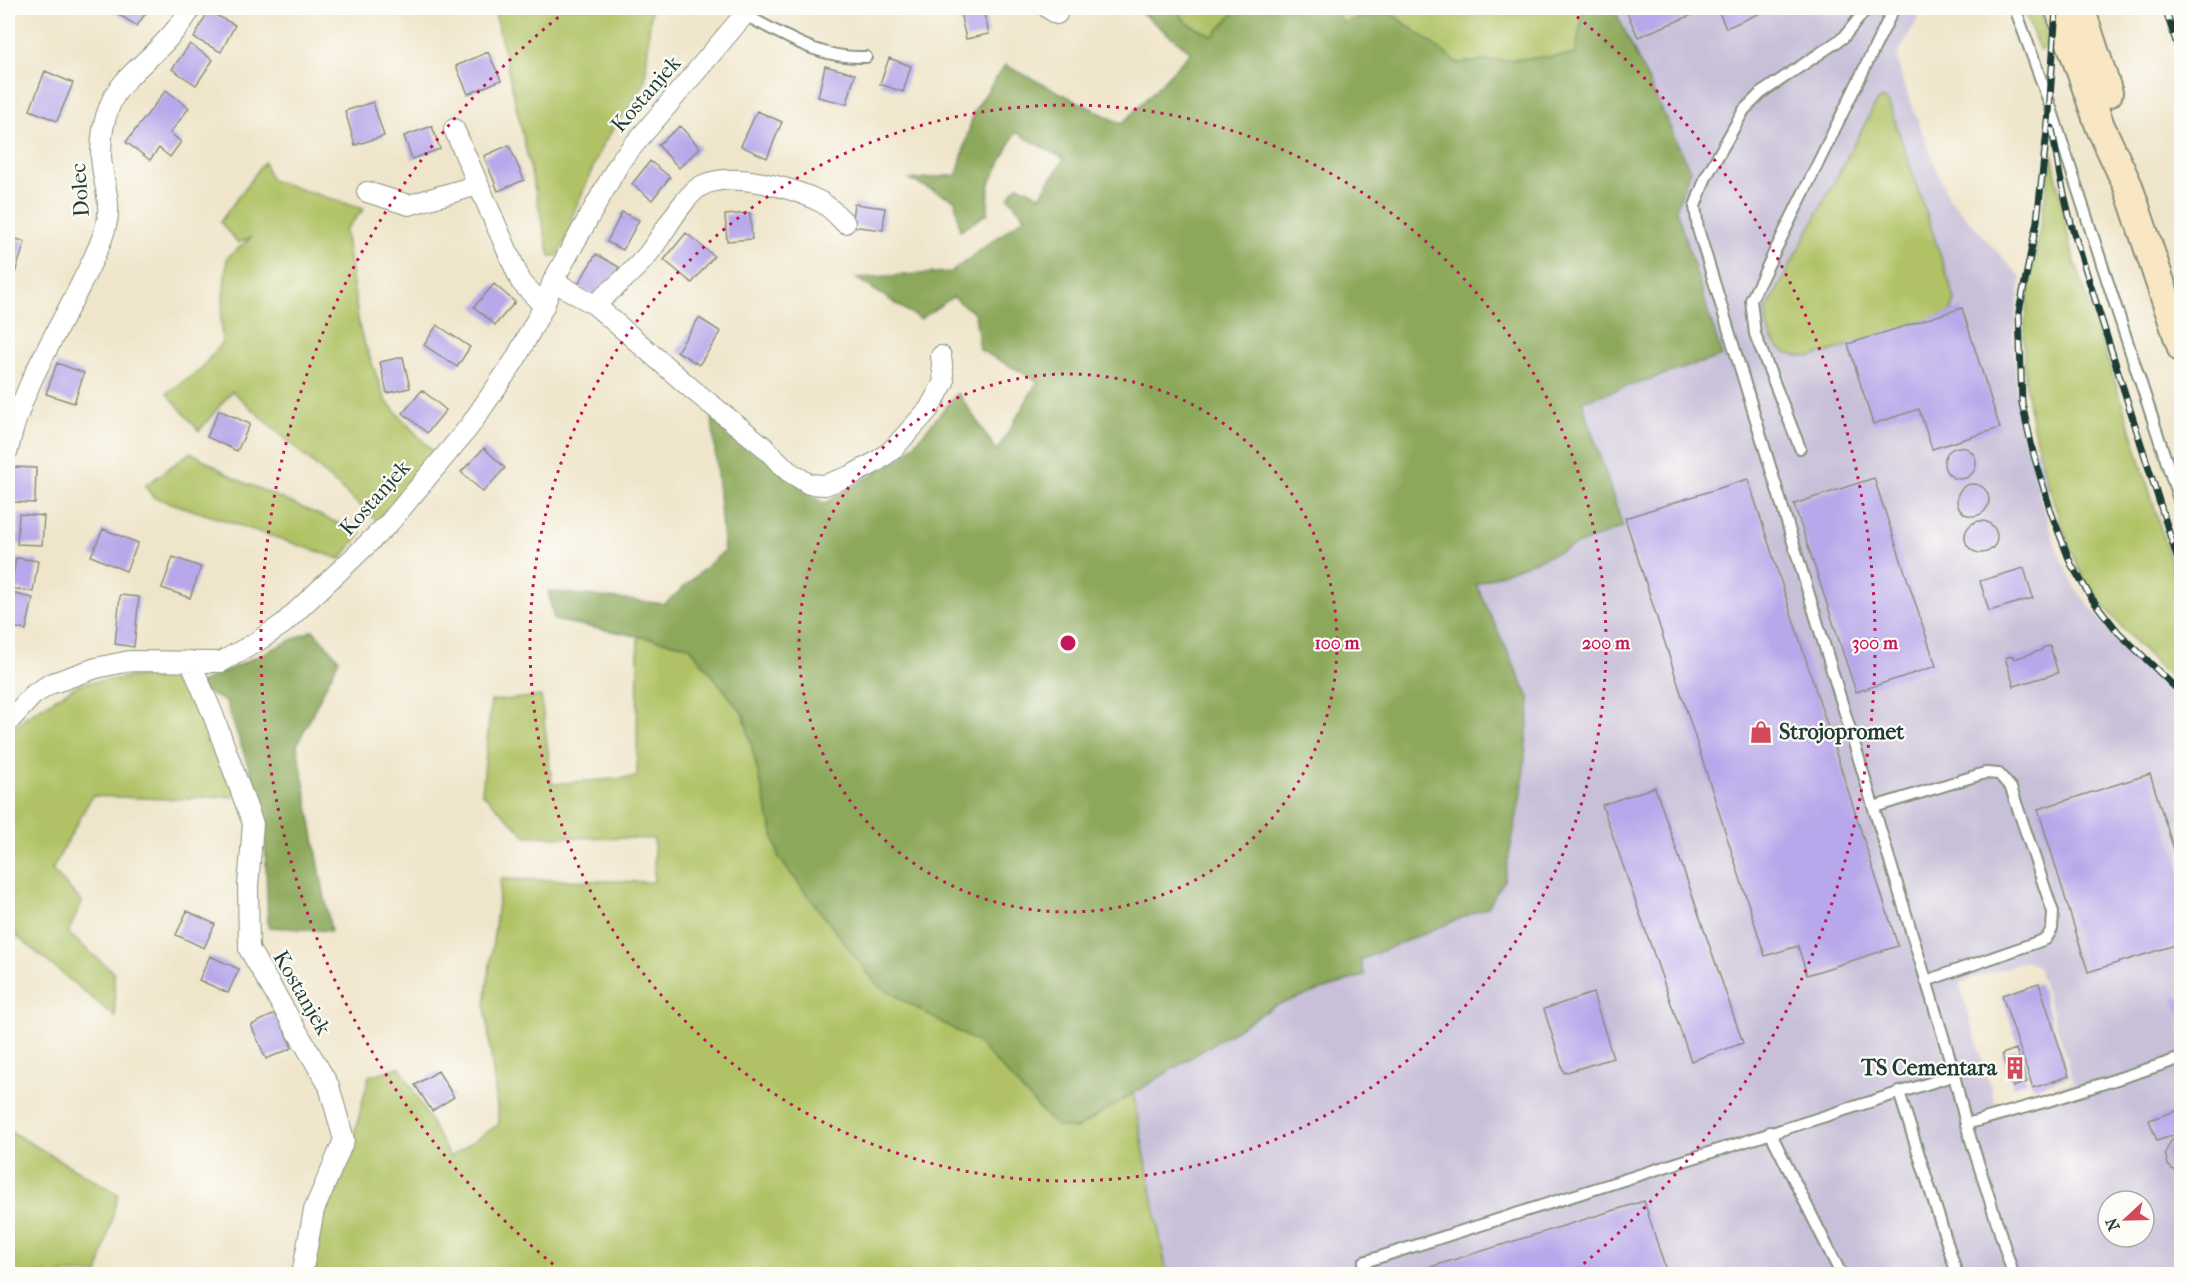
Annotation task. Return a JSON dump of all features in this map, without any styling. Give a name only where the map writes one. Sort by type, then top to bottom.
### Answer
[{"type":"main road","points":[[2059,8],[2100,126],[2128,186]]},
{"type":"main road","points":[[2080,8],[2105,82],[2128,186],[2181,348]]},
{"type":"street","name":"Dolec","points":[[8,450],[13,426],[28,388],[97,251],[107,224],[107,194],[101,154],[103,130],[110,104],[130,75],[182,23],[191,8]]},
{"type":"street","name":"Kostanjek","points":[[8,722],[33,695],[50,684],[96,668],[129,661],[221,662],[283,624],[390,522],[469,427],[515,360],[544,306],[553,281],[621,160],[747,11]]},
{"type":"street","points":[[454,129],[521,282],[544,306]]},
{"type":"street","points":[[595,305],[648,254],[679,210],[700,186],[720,180],[753,182],[796,191],[823,204],[845,223]]},
{"type":"street","points":[[367,192],[409,205],[478,185]]},
{"type":"street","points":[[553,281],[595,305],[693,390],[763,446],[788,471],[809,484],[825,485],[850,476],[892,450],[929,409],[944,382],[941,356]]},
{"type":"street","name":"Kostanjek","points":[[190,661],[212,712],[253,824],[248,886],[249,949],[329,1086],[344,1140],[314,1210],[302,1275]]},
{"type":"lane","points":[[1867,8],[1844,37],[1761,93],[1744,110],[1706,177],[1695,206],[1698,229],[1955,1075],[1966,1124],[2013,1275]]},
{"type":"lane","points":[[1800,448],[1755,334],[1751,300],[1894,8]]},
{"type":"lane","points":[[2015,8],[2053,114],[2181,509]]},
{"type":"lane","points":[[747,11],[814,51],[846,58],[866,57]]},
{"type":"lane","points":[[1874,807],[1985,773],[1999,774],[2011,788],[2053,912],[2052,929],[2046,939],[1926,981]]},
{"type":"lane","points":[[1966,1124],[2055,1099],[2181,1058]]},
{"type":"lane","points":[[1367,1275],[1364,1262],[1955,1075]]},
{"type":"lane","points":[[1899,1092],[1957,1275]]},
{"type":"lane","points":[[1770,1132],[1841,1275]]},
{"type":"shaded area","name":"Strojopromet","points":[[1614,8],[1924,8],[1897,56],[1903,83],[1948,197],[2021,278],[2013,336],[2017,397],[2027,450],[2039,448],[2050,488],[2038,491],[2057,549],[2074,586],[2104,624],[2181,702],[2181,1274],[1155,1274],[1166,1269],[1133,1093],[1274,1005],[1364,976],[1360,960],[1488,907],[1530,700],[1475,583],[1623,527],[1582,401],[1722,355],[1676,209],[1690,170]],"holes":[[[2026,961],[2038,967],[2074,1082],[2009,1103],[1995,1102],[1959,983]]]},
{"type":"green space","points":[[494,8],[651,8],[645,83],[603,144],[571,219],[574,227],[557,256],[550,256]]},
{"type":"green space","points":[[1135,8],[1175,8],[1187,23],[1213,36],[1238,8],[1332,8],[1343,23],[1388,11],[1458,63],[1575,55],[1584,8],[1614,8],[1690,170],[1676,209],[1722,356],[1582,401],[1623,527],[1476,584],[1530,700],[1522,790],[1504,880],[1488,907],[1360,960],[1365,975],[1274,1006],[1076,1129],[1056,1126],[978,1043],[877,985],[779,858],[744,715],[689,646],[554,620],[548,591],[665,604],[724,551],[712,417],[824,504],[905,455],[958,393],[997,451],[1038,381],[980,350],[975,314],[953,297],[920,319],[856,278],[951,272],[1025,217],[1008,197],[1018,185],[1040,196],[1064,159],[1016,132],[989,185],[988,213],[960,231],[955,200],[910,180],[957,175],[974,111],[1005,65],[1122,124],[1191,52]]},
{"type":"green space","points":[[1175,8],[1238,8],[1213,36],[1187,23]]},
{"type":"green space","points":[[1332,8],[1584,8],[1575,55],[1458,63],[1388,11],[1343,23]]},
{"type":"green space","points":[[2023,8],[2039,8],[2045,27],[2046,47],[2040,51]]},
{"type":"green space","points":[[1884,99],[1889,104],[1952,290],[1955,300],[1951,312],[1816,356],[1804,357],[1785,352],[1778,347],[1769,332],[1766,311],[1877,101]]},
{"type":"green space","points":[[2051,149],[2070,246],[2130,427],[2181,595],[2181,689],[2118,623],[2095,595],[2078,568],[2052,498],[2036,442],[2026,385],[2024,334]]},
{"type":"green space","points":[[264,162],[271,180],[364,209],[345,230],[360,331],[386,401],[435,454],[377,521],[232,391],[199,431],[167,393],[200,370],[222,343],[221,319],[227,258],[252,237],[238,243],[220,222]]},
{"type":"green space","points":[[191,452],[236,479],[361,533],[341,559],[153,497],[145,486]]},
{"type":"green space","points":[[313,630],[339,659],[297,745],[331,931],[268,927],[264,810],[226,702],[194,686]]},
{"type":"green space","points":[[638,636],[689,646],[744,715],[779,858],[877,985],[978,1043],[1056,1126],[1076,1129],[1133,1093],[1166,1269],[1155,1274],[309,1274],[321,1222],[356,1128],[369,1076],[400,1067],[450,1157],[499,1124],[485,1004],[501,879],[654,882],[654,839],[526,836],[482,793],[491,701],[541,696],[552,784],[637,777]]},
{"type":"green space","points":[[184,667],[206,727],[238,796],[169,799],[92,796],[52,870],[82,902],[68,933],[114,973],[115,1017],[8,929],[8,736],[24,718],[79,684]]},
{"type":"green space","points":[[8,1130],[118,1194],[98,1274],[8,1274]]},
{"type":"building","points":[[115,8],[149,8],[137,26],[113,11]]},
{"type":"building","points":[[959,8],[983,8],[989,34],[966,39]]},
{"type":"building","points":[[1625,8],[1709,8],[1638,37]]},
{"type":"building","points":[[1717,8],[1772,8],[1726,28]]},
{"type":"building","points":[[208,11],[235,25],[221,52],[194,38]]},
{"type":"building","points":[[190,44],[213,60],[196,85],[172,69]]},
{"type":"building","points":[[488,52],[501,80],[468,94],[456,66]]},
{"type":"building","points":[[889,58],[911,66],[903,92],[880,84]]},
{"type":"building","points":[[825,66],[855,74],[847,104],[818,97]]},
{"type":"building","points":[[45,71],[73,83],[57,121],[30,110]]},
{"type":"building","points":[[166,90],[189,108],[170,133],[181,142],[170,157],[159,148],[150,160],[126,142]]},
{"type":"building","points":[[373,102],[384,136],[355,145],[345,111]]},
{"type":"building","points":[[757,111],[782,122],[767,158],[741,146]]},
{"type":"building","points":[[432,126],[440,149],[412,159],[404,136]]},
{"type":"building","points":[[680,126],[700,148],[679,168],[658,145]]},
{"type":"building","points":[[509,145],[524,180],[498,191],[484,156]]},
{"type":"building","points":[[650,161],[670,177],[652,200],[632,184]]},
{"type":"building","points":[[854,204],[885,208],[883,230],[851,226]]},
{"type":"building","points":[[622,212],[639,220],[623,250],[607,242]]},
{"type":"building","points":[[750,213],[752,239],[727,241],[725,215]]},
{"type":"building","points":[[686,233],[714,256],[692,283],[664,260]]},
{"type":"building","points":[[8,236],[25,242],[15,273],[8,271]]},
{"type":"building","points":[[596,254],[619,267],[600,299],[577,286]]},
{"type":"building","points":[[494,284],[515,302],[495,325],[474,307]]},
{"type":"building","points":[[1962,308],[2000,428],[1932,449],[1919,409],[1873,424],[1848,344]]},
{"type":"building","points":[[699,318],[721,332],[699,365],[677,351]]},
{"type":"building","points":[[437,325],[470,347],[457,367],[424,345]]},
{"type":"building","points":[[403,357],[410,388],[387,393],[380,362]]},
{"type":"building","points":[[57,363],[84,373],[74,403],[46,394]]},
{"type":"building","points":[[422,390],[446,410],[427,433],[403,413]]},
{"type":"building","points":[[219,410],[250,424],[237,451],[207,437]]},
{"type":"building","points":[[1960,447],[1972,451],[1976,463],[1972,475],[1960,479],[1948,475],[1944,463],[1948,451]]},
{"type":"building","points":[[484,448],[505,468],[483,492],[461,472]]},
{"type":"building","points":[[14,467],[36,468],[35,503],[12,502]]},
{"type":"building","points":[[1874,478],[1936,666],[1856,692],[1794,504]]},
{"type":"building","name":"Strojopromet","points":[[1748,479],[1898,946],[1807,975],[1798,946],[1765,956],[1625,518]]},
{"type":"building","points":[[1973,484],[1985,488],[1989,500],[1985,512],[1973,516],[1961,512],[1957,500],[1961,488]]},
{"type":"building","points":[[19,514],[44,516],[42,545],[17,544]]},
{"type":"building","points":[[1981,521],[1993,525],[1997,537],[1993,549],[1981,553],[1969,549],[1965,537],[1969,525]]},
{"type":"building","points":[[103,529],[138,543],[126,571],[91,556]]},
{"type":"building","points":[[173,557],[201,567],[190,598],[162,588]]},
{"type":"building","points":[[16,558],[38,561],[33,592],[11,588]]},
{"type":"building","points":[[2024,568],[2033,598],[1989,611],[1980,581]]},
{"type":"building","points":[[10,593],[33,598],[26,630],[8,626]]},
{"type":"building","points":[[120,595],[139,597],[134,647],[115,644]]},
{"type":"building","points":[[2050,646],[2058,673],[2014,686],[2005,658],[2013,656],[2014,659]]},
{"type":"building","points":[[2150,774],[2182,875],[2182,943],[2088,972],[2038,809]]},
{"type":"building","points":[[1655,787],[1743,1043],[1691,1061],[1602,805]]},
{"type":"building","points":[[187,911],[215,924],[204,948],[176,935]]},
{"type":"building","points":[[210,956],[239,969],[228,993],[199,980]]},
{"type":"building","points":[[2039,983],[2069,1076],[2033,1088],[2002,995]]},
{"type":"building","points":[[1593,993],[1613,1058],[1564,1073],[1544,1009]]},
{"type":"building","points":[[2182,997],[2182,1022],[2181,1022],[2174,999]]},
{"type":"building","points":[[277,1013],[292,1048],[266,1059],[251,1025]]},
{"type":"building","name":"TS Cementara","points":[[2016,1049],[2027,1082],[2013,1087],[2002,1054]]},
{"type":"building","points":[[438,1071],[454,1097],[432,1111],[415,1085]]},
{"type":"building","points":[[2182,1109],[2182,1132],[2157,1141],[2149,1120]]},
{"type":"building","points":[[2182,1136],[2182,1173],[2168,1165],[2165,1153],[2171,1141]]},
{"type":"building","points":[[2182,1183],[2182,1208],[2181,1208],[2177,1193]]},
{"type":"building","points":[[1644,1201],[1667,1274],[1408,1274]]},
{"type":"railway","points":[[2056,8],[2049,113],[2037,221],[2019,312],[2022,403],[2033,452],[2051,512],[2071,564],[2092,599],[2118,632],[2182,694]]},
{"type":"railway","points":[[2165,8],[2182,60]]},
{"type":"railway","points":[[2178,8],[2182,18]]},
{"type":"railway","points":[[2052,128],[2060,177],[2072,227],[2182,573]]},
{"type":"place","name":"Strojopromet","points":[[1761,732]]},
{"type":"place","name":"TS Cementara","points":[[2015,1068]]}]
